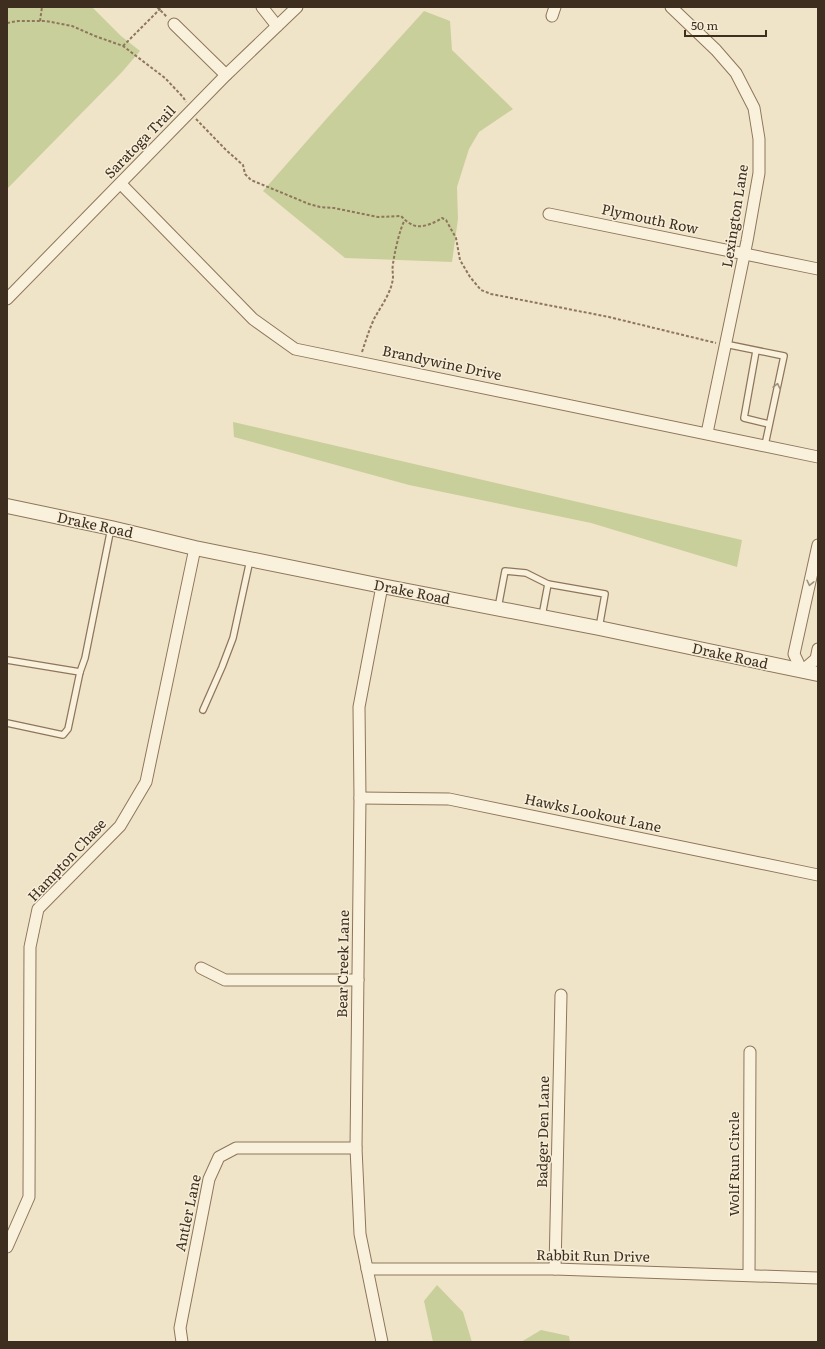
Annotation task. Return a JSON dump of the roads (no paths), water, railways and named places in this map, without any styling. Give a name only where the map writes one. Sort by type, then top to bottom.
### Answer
[{"type":"street","points":[[262,7],[277,26]]},
{"type":"street","name":"Saratoga Trail","points":[[7,299],[226,75],[297,7]]},
{"type":"street","name":"Lexington Lane","points":[[672,7],[716,50],[736,73],[754,108],[759,139],[759,173],[745,254],[707,433]]},
{"type":"street","points":[[174,24],[226,75]]},
{"type":"street","name":"Brandywine Drive","points":[[121,184],[253,319],[295,349],[818,457]]},
{"type":"street","name":"Plymouth Row","points":[[549,214],[818,269]]},
{"type":"street","name":"Drake Road","points":[[7,506],[111,528],[195,548],[599,628],[818,674]]},
{"type":"street","points":[[818,545],[794,654],[802,671],[816,659],[818,649]]},
{"type":"street","name":"Hampton Chase","points":[[7,1247],[29,1197],[30,947],[38,909],[120,826],[146,782],[195,548]]},
{"type":"street","name":"Bear Creek Lane","points":[[382,586],[359,707],[360,798],[356,1148],[360,1234],[382,1342]]},
{"type":"street","name":"Hawks Lookout Lane","points":[[360,798],[449,799],[818,875]]},
{"type":"street","points":[[202,968],[225,980],[358,980]]},
{"type":"street","name":"Badger Den Lane","points":[[555,1270],[561,995]]},
{"type":"street","name":"Wolf Run Circle","points":[[749,1275],[750,1052]]},
{"type":"street","name":"Antler Lane","points":[[182,1342],[180,1328],[209,1179],[219,1158],[236,1148],[356,1148]]},
{"type":"street","name":"Rabbit Run Drive","points":[[367,1269],[555,1270],[818,1278]]},
{"type":"lane","points":[[725,344],[784,356],[765,445]]},
{"type":"lane","points":[[756,351],[744,418],[769,424]]},
{"type":"lane","points":[[7,723],[63,735],[68,729],[80,672],[85,658],[111,528]]},
{"type":"lane","points":[[203,710],[234,638],[250,559]]},
{"type":"lane","points":[[497,609],[505,571],[526,573],[548,584],[605,594],[599,628]]},
{"type":"lane","points":[[542,617],[548,584]]},
{"type":"lane","points":[[7,660],[80,672]]}]
